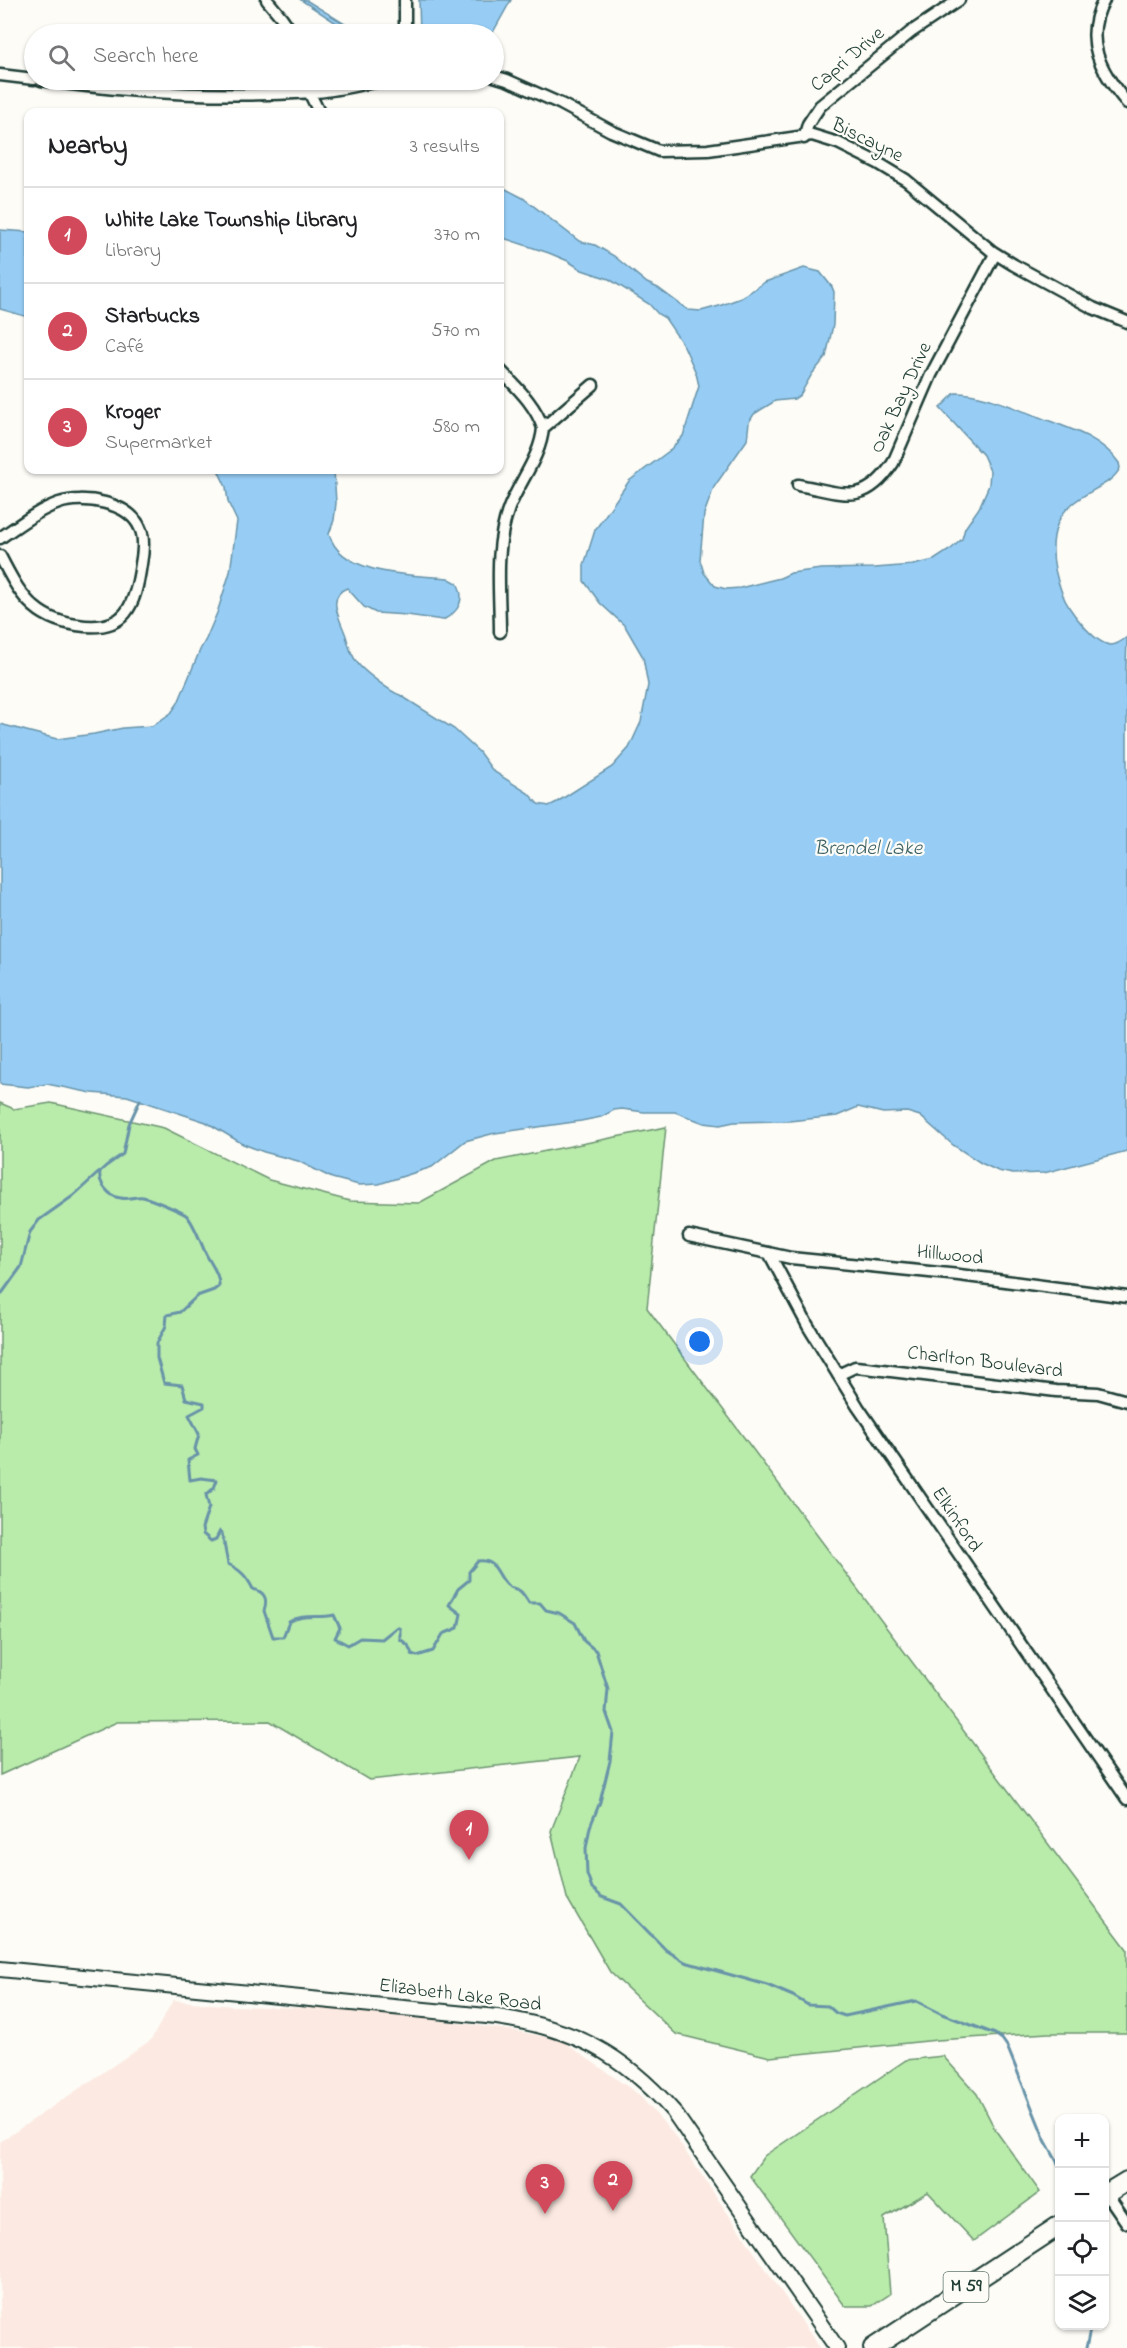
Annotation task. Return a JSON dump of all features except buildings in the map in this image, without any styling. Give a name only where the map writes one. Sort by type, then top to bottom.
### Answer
[{"type":"highway","points":[[1109,2193],[1127,2181]]},
{"type":"highway","name":"M 59","points":[[873,2348],[1055,2228]]},
{"type":"street","points":[[267,0],[286,24]]},
{"type":"street","points":[[405,0],[405,24]]},
{"type":"street","name":"Capri Drive","points":[[804,138],[808,124],[820,106],[911,32],[959,0]]},
{"type":"street","points":[[1104,0],[1095,23],[1096,51],[1107,78],[1127,103]]},
{"type":"street","points":[[0,75],[24,78]]},
{"type":"street","name":"Biscayne","points":[[504,80],[539,94],[611,131],[659,151],[708,150],[804,138],[812,135],[838,143],[906,180],[996,254],[1058,290],[1127,322]]},
{"type":"street","points":[[147,90],[206,93],[322,90]]},
{"type":"street","points":[[309,92],[317,108]]},
{"type":"street","name":"Oak Bay Drive","points":[[798,485],[860,494],[875,485],[886,474],[893,463],[931,375],[996,254]]},
{"type":"street","points":[[500,632],[499,543],[509,508],[543,436],[538,413],[504,374]]},
{"type":"street","points":[[543,428],[593,385]]},
{"type":"street","points":[[0,538],[40,512],[60,503],[84,499],[106,502],[128,513],[141,528],[143,548],[134,601],[125,615],[117,620],[90,627],[59,623],[39,613],[23,595],[0,556]]},
{"type":"street","name":"Hillwood","points":[[689,1236],[791,1258],[959,1275],[1127,1297]]},
{"type":"street","name":"Elkinford","points":[[769,1253],[808,1326],[838,1375],[1127,1799]]},
{"type":"street","name":"Charlton Boulevard","points":[[838,1375],[855,1367],[878,1369],[1056,1391],[1098,1393],[1127,1401]]},
{"type":"street","name":"Elizabeth Lake Road","points":[[0,1969],[497,2017],[538,2024],[577,2037],[627,2065],[673,2111],[837,2348]]},
{"type":"street","points":[[1109,2199],[1127,2223]]},
{"type":"shaded area","points":[[173,2000],[232,2006],[311,2008],[409,2016],[516,2031],[561,2040],[638,2094],[672,2132],[820,2348],[0,2348],[0,2142],[151,2040]]},
{"type":"green space","points":[[0,1103],[14,1109],[51,1103],[164,1128],[269,1180],[350,1201],[419,1203],[496,1161],[666,1127],[647,1308],[1127,1949],[1127,2033],[1048,2033],[937,2040],[770,2057],[676,2034],[610,1972],[567,1898],[551,1831],[580,1757],[369,1780],[270,1721],[117,1722],[0,1775]]},
{"type":"green space","points":[[943,2056],[977,2094],[996,2131],[1040,2192],[974,2241],[928,2192],[884,2218],[890,2294],[872,2306],[845,2306],[750,2176],[764,2156],[906,2060]]},
{"type":"water","points":[[301,0],[306,0],[345,24],[338,24]]},
{"type":"water","points":[[419,0],[511,0],[498,24],[420,24]]},
{"type":"water","name":"Brendel Lake","points":[[504,188],[523,198],[579,241],[595,245],[614,256],[647,283],[658,288],[688,310],[701,311],[719,306],[741,298],[765,282],[804,268],[820,272],[832,287],[834,292],[833,325],[826,357],[812,374],[800,395],[794,399],[775,401],[754,414],[749,422],[747,440],[714,487],[704,514],[700,560],[704,573],[715,586],[726,589],[740,588],[791,573],[821,569],[913,565],[934,560],[951,549],[962,539],[965,528],[979,508],[989,485],[990,471],[983,455],[940,408],[955,393],[994,400],[1079,432],[1101,445],[1119,463],[1120,468],[1115,476],[1070,505],[1063,514],[1057,525],[1053,551],[1062,593],[1082,624],[1104,643],[1115,644],[1127,637],[1127,1151],[1044,1173],[1013,1174],[998,1171],[981,1163],[953,1145],[920,1116],[907,1112],[883,1113],[858,1107],[837,1116],[789,1121],[734,1122],[720,1125],[704,1123],[675,1112],[622,1109],[614,1110],[601,1117],[495,1133],[465,1141],[432,1167],[379,1184],[359,1185],[332,1178],[298,1161],[243,1144],[206,1122],[127,1096],[92,1093],[47,1084],[28,1087],[0,1084],[0,724],[57,739],[123,728],[152,726],[171,713],[178,703],[217,613],[230,572],[237,521],[228,502],[226,487],[220,474],[334,474],[336,503],[329,534],[336,548],[363,566],[380,571],[448,578],[457,583],[461,600],[457,609],[443,620],[376,613],[364,607],[347,588],[337,597],[336,609],[352,655],[362,668],[391,690],[454,729],[479,752],[493,771],[528,793],[538,804],[549,806],[557,802],[612,767],[629,748],[641,722],[648,685],[643,657],[625,626],[600,603],[584,581],[584,565],[595,530],[629,481],[669,451],[683,436],[699,386],[684,346],[665,318],[649,304],[609,279],[582,270],[549,253],[504,238]]},
{"type":"water","points":[[0,230],[24,232],[24,316],[0,309]]},
{"type":"waterway","points":[[0,1296],[21,1267],[30,1232],[39,1220],[73,1196],[123,1154],[129,1124],[140,1100]]},
{"type":"waterway","points":[[100,1172],[103,1185],[112,1195],[124,1198],[143,1197],[186,1215],[218,1277],[219,1286],[214,1290],[197,1296],[180,1312],[167,1315],[166,1326],[157,1343],[157,1358],[164,1383],[182,1385],[186,1399],[204,1403],[204,1407],[189,1415],[199,1434],[195,1449],[198,1455],[188,1460],[190,1480],[201,1478],[217,1480],[214,1488],[206,1495],[209,1507],[202,1528],[203,1534],[211,1541],[216,1539],[220,1531],[222,1533],[228,1564],[240,1571],[253,1589],[264,1597],[266,1603],[264,1611],[273,1637],[283,1637],[289,1622],[294,1619],[334,1615],[340,1628],[335,1638],[348,1645],[360,1638],[382,1639],[397,1627],[400,1629],[400,1639],[408,1645],[412,1654],[417,1656],[433,1651],[443,1634],[458,1628],[461,1614],[449,1605],[458,1589],[469,1580],[469,1572],[478,1561],[489,1562],[496,1568],[503,1581],[520,1591],[529,1603],[540,1603],[546,1610],[559,1613],[575,1623],[584,1641],[596,1651],[608,1689],[606,1712],[613,1732],[610,1761],[586,1848],[587,1874],[592,1888],[602,1897],[621,1904],[666,1950],[685,1962],[767,1985],[808,2005],[828,2006],[836,2013],[845,2016],[916,2001],[942,2014],[995,2034],[1007,2046],[1045,2140],[1055,2158]]},
{"type":"waterway","points":[[1086,2348],[1090,2330]]},
{"type":"place","name":"White Lake Township Library","points":[[469,1860]]},
{"type":"place","name":"Starbucks","points":[[613,2211]]},
{"type":"place","name":"Kroger","points":[[545,2214]]}]
